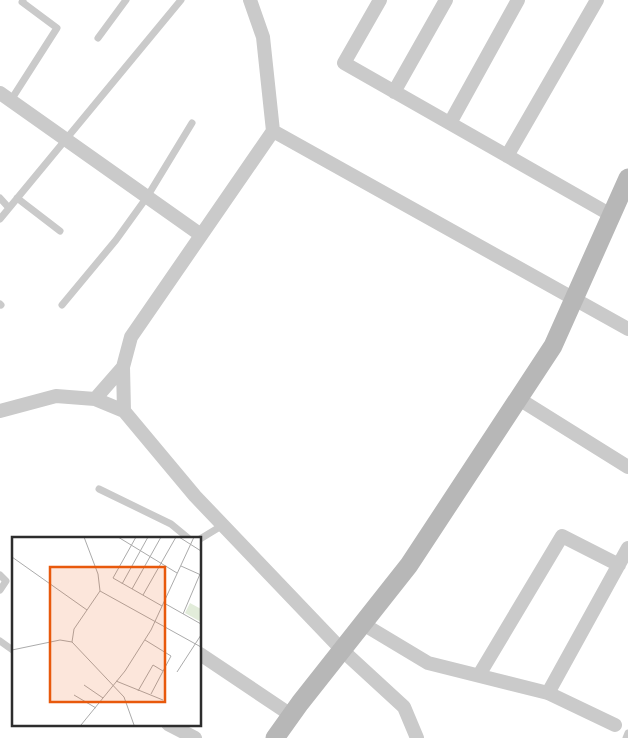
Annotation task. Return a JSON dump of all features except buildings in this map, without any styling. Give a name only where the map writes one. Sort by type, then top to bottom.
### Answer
[{"type":"street","points":[[124,412],[122,367],[132,337],[273,131],[263,37],[250,0]]},
{"type":"street","points":[[380,0],[344,63],[611,216]]},
{"type":"street","points":[[394,92],[446,0]]},
{"type":"street","points":[[450,123],[518,0]]},
{"type":"street","points":[[508,156],[597,0]]},
{"type":"street","points":[[6,97],[201,235]]},
{"type":"street","points":[[273,131],[628,329]]},
{"type":"street","points":[[275,738],[409,565],[553,346],[611,216],[625,191]]},
{"type":"street","points":[[95,399],[122,367]]},
{"type":"street","points":[[0,411],[56,396],[95,399],[124,412],[195,496],[342,650],[404,707],[417,738]]},
{"type":"street","points":[[518,399],[628,467]]},
{"type":"street","points":[[479,675],[562,536],[619,565]]},
{"type":"street","points":[[548,692],[628,548]]},
{"type":"street","points":[[363,624],[428,663],[548,692],[615,725]]},
{"type":"street","points":[[201,655],[291,715]]},
{"type":"street","points":[[172,726],[195,738]]},
{"type":"lane","points":[[6,97],[57,28],[22,2],[23,0]]},
{"type":"lane","points":[[98,38],[126,0]]},
{"type":"lane","points":[[0,219],[181,0]]},
{"type":"lane","points":[[62,305],[116,240],[147,197],[192,123]]},
{"type":"lane","points":[[0,198],[9,208]]},
{"type":"lane","points":[[17,198],[60,231]]},
{"type":"lane","points":[[99,490],[172,524],[187,537]]},
{"type":"lane","points":[[201,538],[223,525]]},
{"type":"lane","points":[[0,575],[6,581],[0,590]]},
{"type":"lane","points":[[0,642],[12,650]]},
{"type":"lane","points":[[626,738],[628,733]]}]
